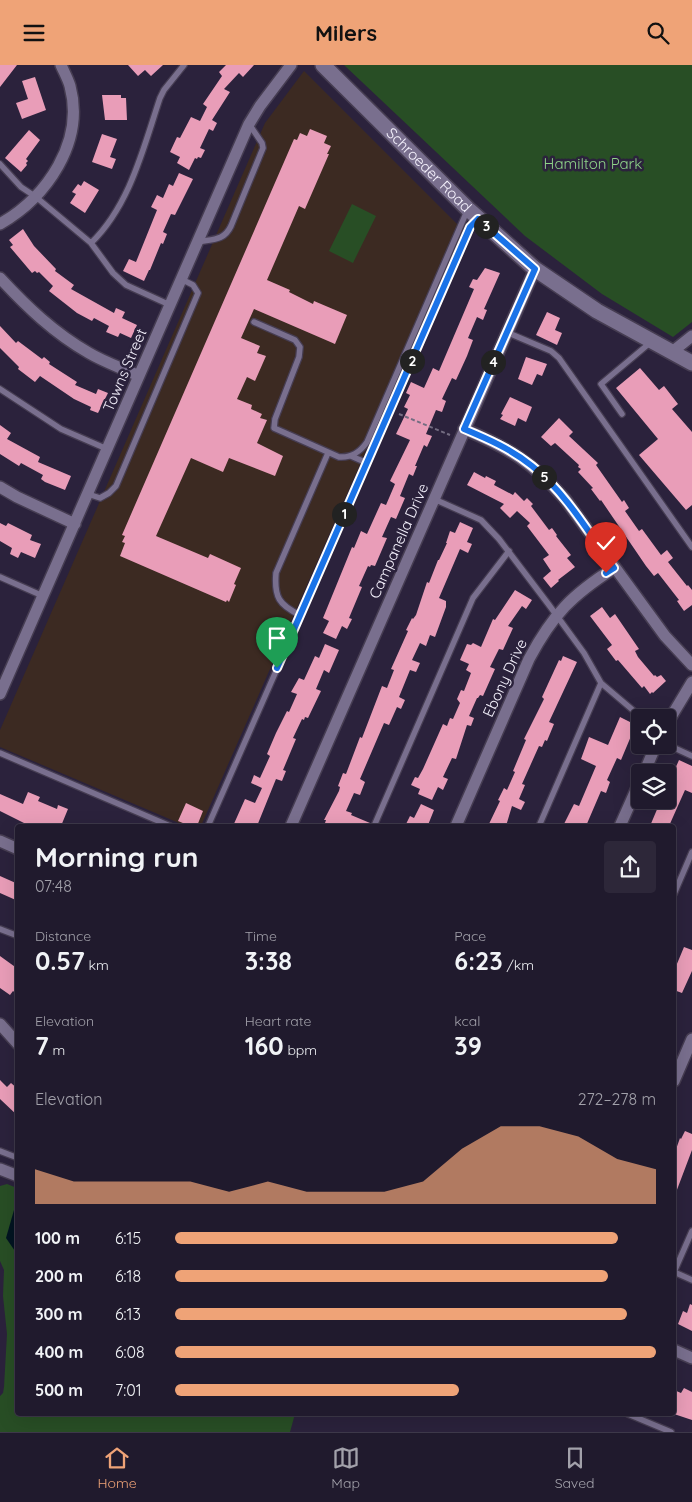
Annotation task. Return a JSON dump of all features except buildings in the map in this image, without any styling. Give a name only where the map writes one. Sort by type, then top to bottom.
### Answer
[{"type":"street","points":[[0,224],[11,218],[36,197],[58,166],[66,149],[73,114],[70,87],[62,65]]},
{"type":"street","name":"Towns Street","points":[[0,694],[5,669],[43,596],[249,124],[291,65]]},
{"type":"street","name":"Schroeder Road","points":[[323,65],[473,214],[535,269],[597,311],[692,363]]},
{"type":"street","name":"Campanella Drive","points":[[293,824],[535,269]]},
{"type":"street","points":[[0,278],[26,307],[62,336],[90,354],[139,376]]},
{"type":"street","points":[[672,352],[692,337]]},
{"type":"street","points":[[464,429],[514,453],[544,477],[565,499],[665,637],[692,665]]},
{"type":"street","points":[[0,487],[75,524]]},
{"type":"street","name":"Ebony Drive","points":[[457,824],[529,659],[542,635],[556,615],[574,597],[614,568]]},
{"type":"street","points":[[676,709],[692,682]]},
{"type":"street","points":[[621,824],[631,801]]},
{"type":"street","points":[[0,841],[15,848]]},
{"type":"street","points":[[0,1024],[15,1041]]},
{"type":"street","points":[[676,1076],[692,1039]]},
{"type":"street","points":[[0,1169],[15,1175]]},
{"type":"street","points":[[676,1352],[692,1358]]},
{"type":"lane","points":[[92,243],[106,229],[121,203],[131,181],[160,98],[184,65]]},
{"type":"lane","points":[[198,242],[223,237],[231,226],[263,148],[262,143],[249,124]]},
{"type":"lane","points":[[0,165],[21,187],[92,243],[112,273],[126,285],[170,305]]},
{"type":"lane","points":[[209,824],[470,227],[473,214]]},
{"type":"lane","points":[[254,322],[295,340],[300,347],[299,357],[275,419],[274,429],[339,457],[351,456],[361,451],[367,443],[473,214]]},
{"type":"lane","points":[[88,494],[100,498],[116,486],[120,477],[198,293],[193,285],[181,279]]},
{"type":"lane","points":[[506,332],[550,351],[559,358],[692,547]]},
{"type":"lane","points":[[622,414],[601,384],[651,342]]},
{"type":"lane","points":[[0,389],[61,429],[107,449]]},
{"type":"lane","points":[[300,615],[284,607],[279,601],[276,592],[276,573],[328,453]]},
{"type":"lane","points":[[351,456],[367,463]]},
{"type":"lane","points":[[434,499],[481,520],[509,551],[584,653],[601,683],[632,709]]},
{"type":"lane","points":[[375,824],[473,597],[509,551]]},
{"type":"lane","points":[[0,577],[43,596]]},
{"type":"lane","points":[[540,824],[601,683]]},
{"type":"lane","points":[[676,749],[692,756]]},
{"type":"lane","points":[[0,753],[165,824]]},
{"type":"lane","points":[[676,889],[692,852]]},
{"type":"lane","points":[[0,929],[15,936]]},
{"type":"lane","points":[[0,1151],[15,1157]]},
{"type":"lane","points":[[676,1267],[692,1231]]},
{"type":"lane","points":[[676,1273],[692,1280]]},
{"type":"lane","points":[[633,1416],[671,1432]]},
{"type":"path","points":[[390,410],[454,437]]},
{"type":"shaded area","points":[[304,71],[463,230],[202,824],[181,824],[0,747],[0,730],[265,123]]},
{"type":"green space","name":"Hamilton Park","points":[[344,65],[692,65],[692,322],[673,337],[602,294],[525,236]]},
{"type":"green space","points":[[352,204],[376,216],[353,263],[329,251]]},
{"type":"green space","points":[[7,1184],[15,1187],[15,1416],[294,1416],[290,1432],[0,1432],[0,1396],[3,1393],[4,1387],[7,1334],[3,1296],[4,1270],[0,1261],[0,1186]]},
{"type":"water","points":[[14,1210],[15,1210],[15,1251],[6,1238]]},
{"type":"route","points":[[277,668],[470,227],[478,219],[535,269],[464,429],[514,453],[533,466],[550,482],[565,499],[614,568],[606,573]]}]
